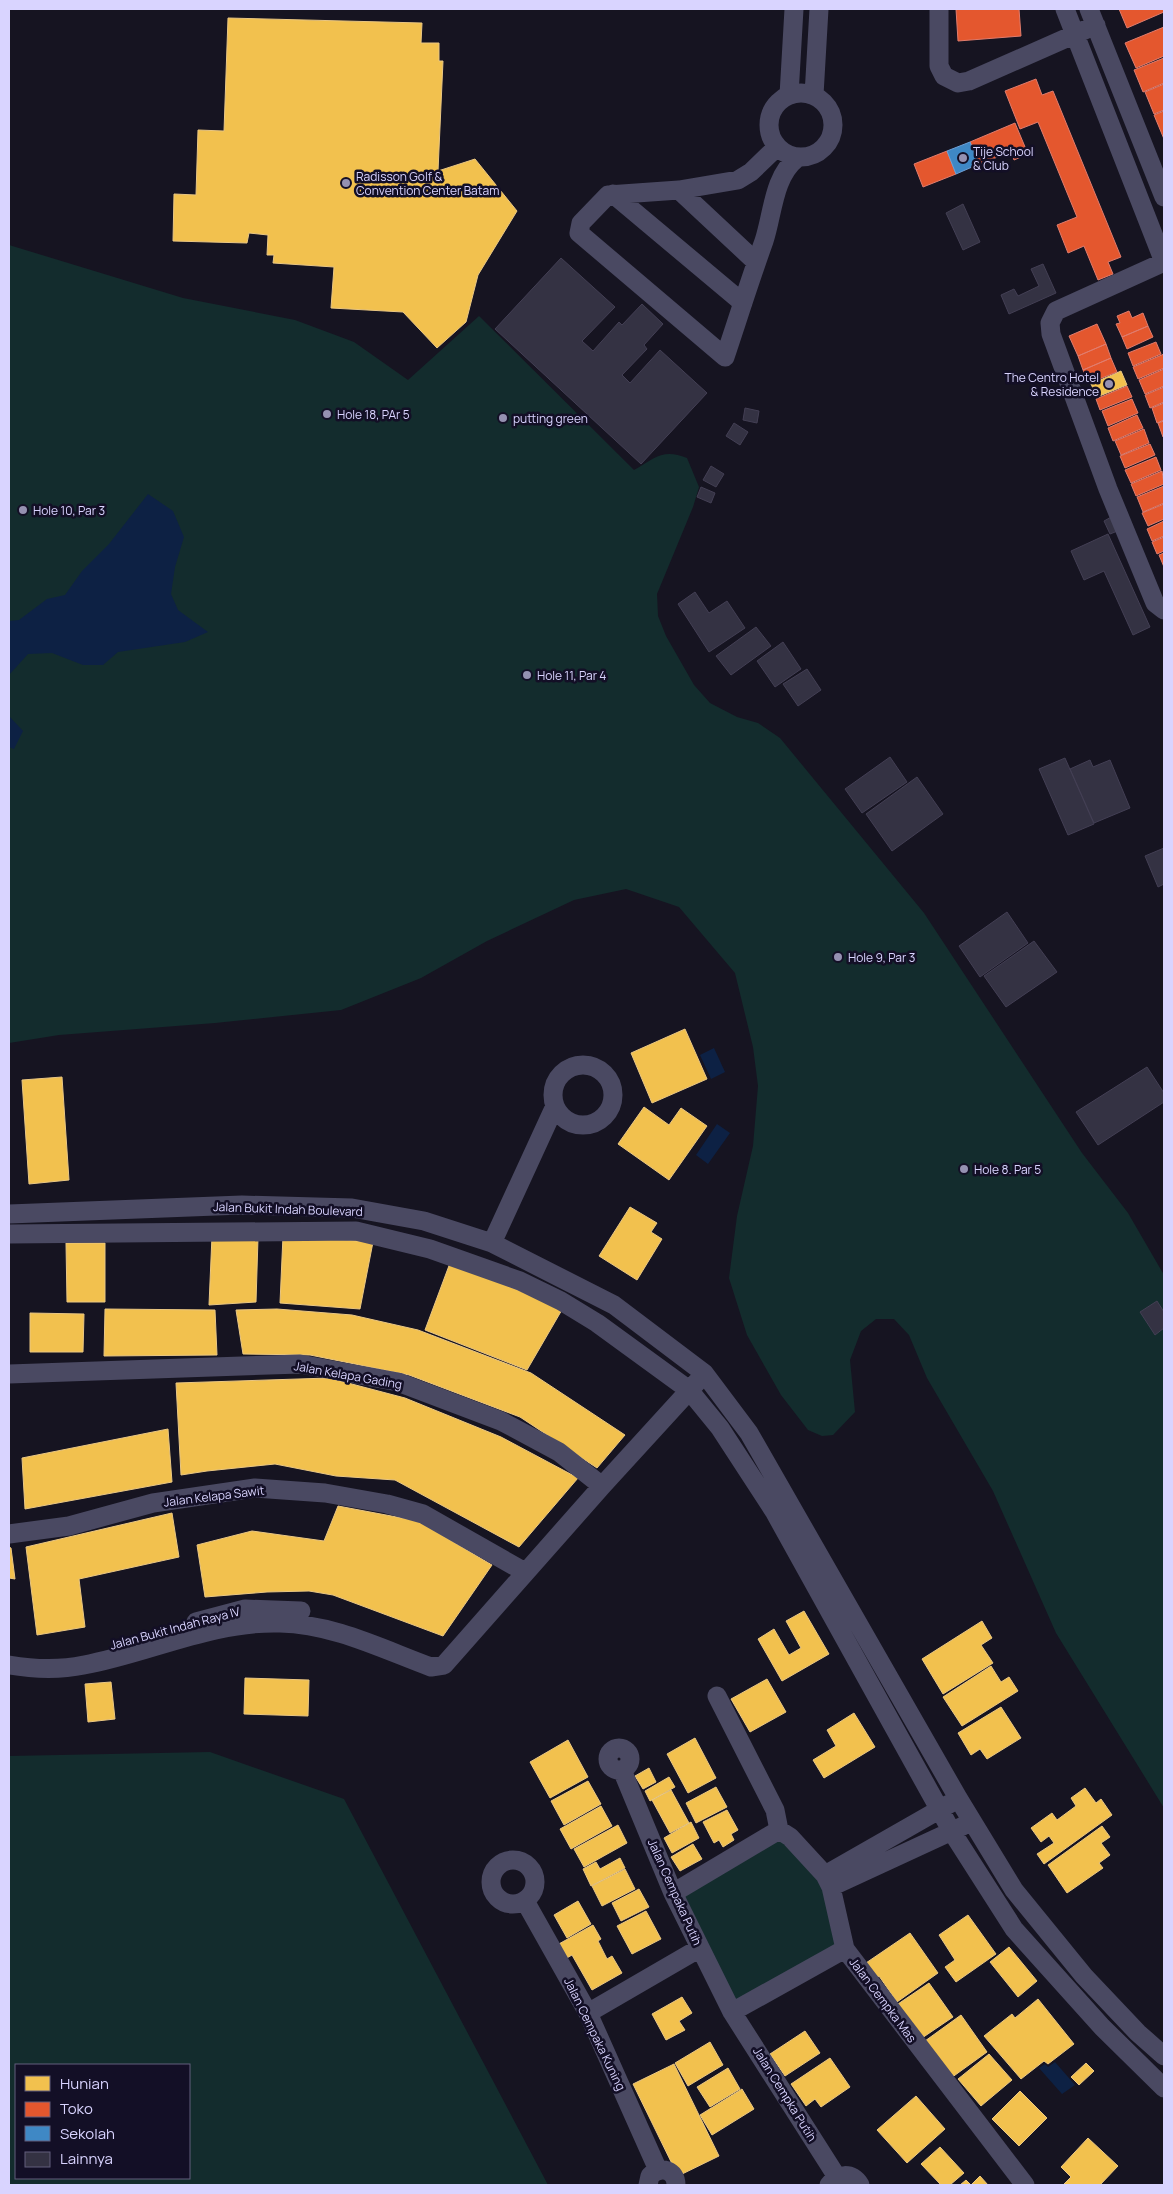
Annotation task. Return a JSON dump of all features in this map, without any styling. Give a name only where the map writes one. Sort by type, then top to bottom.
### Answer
[{"type":"street","points":[[789,95],[794,9]]},
{"type":"street","points":[[814,95],[819,9]]},
{"type":"street","points":[[939,9],[939,66],[944,76],[958,84],[969,81],[1075,33],[1093,17],[1164,197]]},
{"type":"street","points":[[1065,9],[1164,262],[1056,311],[1050,323],[1052,334],[1108,489],[1155,603],[1164,610]]},
{"type":"street","points":[[798,93],[814,95],[823,101],[834,118],[831,139],[825,148],[817,154],[797,158],[786,154],[777,147],[771,138],[768,128],[773,108],[789,95],[798,93]]},
{"type":"street","points":[[777,147],[751,172],[738,180],[679,190],[613,194],[605,197],[581,223],[579,233],[725,357],[764,240],[780,181],[785,170],[797,158]]},
{"type":"street","points":[[679,190],[756,262]]},
{"type":"street","points":[[613,194],[743,303]]},
{"type":"street","points":[[492,1243],[555,1106]]},
{"type":"street","name":"Jalan Bukit Indah Boulevard","points":[[9,1214],[242,1205],[352,1208],[424,1221],[492,1243],[614,1304],[704,1373],[749,1433],[958,1798],[1019,1898],[1084,1976],[1138,2033],[1164,2056]]},
{"type":"street","points":[[9,1234],[356,1231],[430,1249],[520,1281],[561,1301],[597,1323],[690,1390],[720,1428],[774,1511],[941,1808],[952,1832],[1014,1929],[1102,2027],[1164,2088]]},
{"type":"street","name":"Jalan Kelapa Gading","points":[[9,1374],[300,1364],[398,1382],[501,1421],[559,1452],[602,1486]]},
{"type":"street","points":[[460,1647],[704,1373]]},
{"type":"street","name":"Jalan Kelapa Sawit","points":[[9,1534],[69,1526],[153,1503],[255,1488],[325,1492],[387,1504],[423,1514],[525,1572]]},
{"type":"street","name":"Jalan Bukit Indah Raya IV","points":[[9,1654],[30,1656],[81,1653],[245,1609],[311,1612],[342,1620],[429,1654],[441,1654],[460,1647]]},
{"type":"street","name":"Jalan Bukit Indah Raya IV","points":[[9,1665],[32,1668],[83,1666],[161,1646],[220,1628],[278,1622],[308,1625],[339,1632],[431,1667],[444,1665],[460,1647]]},
{"type":"street","points":[[717,1696],[775,1810],[779,1830],[790,1837],[828,1881]]},
{"type":"street","name":"Jalan Cempaka Putih","points":[[622,1770],[673,1893],[732,2012]]},
{"type":"street","points":[[828,1881],[958,1798]]},
{"type":"street","points":[[828,1881],[952,1832],[972,1821]]},
{"type":"street","points":[[673,1893],[779,1830]]},
{"type":"street","name":"Jalan Cempka Mas","points":[[828,1881],[845,1949],[1025,2185]]},
{"type":"street","name":"Jalan Cempaka Kuning","points":[[525,1901],[588,2014],[653,2178]]},
{"type":"street","points":[[588,2014],[700,1948]]},
{"type":"street","points":[[732,2012],[845,1949]]},
{"type":"street","name":"Jalan Cempka Putih","points":[[732,2012],[833,2181]]},
{"type":"street","points":[[653,2178],[671,2172],[676,2180],[676,2185]]},
{"type":"street","points":[[833,2181],[848,2175],[860,2185]]},
{"type":"green space","points":[[9,245],[183,298],[295,320],[354,342],[408,380],[479,316],[634,470],[665,454],[679,455],[687,458],[699,487],[693,507],[657,594],[658,616],[666,636],[694,685],[710,703],[737,717],[758,723],[780,738],[924,913],[1082,1153],[1128,1213],[1164,1275],[1164,1808],[1056,1633],[993,1491],[927,1378],[909,1335],[894,1319],[876,1319],[861,1331],[850,1360],[855,1412],[833,1435],[822,1436],[808,1430],[781,1395],[747,1335],[729,1278],[737,1216],[753,1146],[758,1086],[753,1047],[735,973],[679,907],[626,889],[574,900],[487,941],[421,978],[341,1010],[215,1023],[59,1035],[9,1043]]},
{"type":"green space","points":[[210,1752],[344,1799],[548,2185],[9,2185],[9,1756]]},
{"type":"green space","points":[[793,1831],[822,1877],[841,1947],[733,2009],[674,1892]]},
{"type":"water","points":[[148,494],[173,511],[184,537],[175,567],[171,594],[178,610],[208,632],[185,642],[118,652],[103,665],[83,665],[52,653],[28,654],[9,675],[9,621],[19,620],[47,599],[65,595],[82,571],[109,544]]},
{"type":"water","points":[[9,716],[23,731],[14,749],[9,747]]},
{"type":"water","points":[[714,1048],[725,1072],[711,1079],[700,1055]]},
{"type":"water","points":[[717,1124],[730,1133],[708,1164],[696,1155]]},
{"type":"water","points":[[1055,2062],[1075,2085],[1062,2094],[1039,2068],[1045,2064],[1048,2067]]},
{"type":"building: Hunian","name":"Radisson Golf & Convention Center Batam","points":[[228,18],[422,23],[421,43],[439,43],[439,61],[443,61],[438,171],[475,159],[517,211],[478,275],[466,322],[437,348],[403,312],[331,308],[334,267],[273,263],[274,255],[267,255],[268,235],[249,233],[247,243],[173,241],[174,194],[196,195],[198,130],[224,131]]},
{"type":"building: Hunian","name":"The Centro Hotel & Residence","points":[[1121,371],[1127,385],[1097,397],[1091,384]]},
{"type":"building: Hunian","points":[[685,1029],[707,1079],[652,1103],[631,1053]]},
{"type":"building: Hunian","points":[[62,1077],[69,1180],[29,1184],[22,1080]]},
{"type":"building: Hunian","points":[[644,1107],[669,1125],[681,1108],[707,1126],[669,1180],[618,1144]]},
{"type":"building: Hunian","points":[[630,1207],[657,1223],[651,1232],[662,1239],[637,1280],[599,1256]]},
{"type":"building: Hunian","points":[[212,1236],[258,1238],[256,1302],[209,1305]]},
{"type":"building: Hunian","points":[[283,1236],[373,1242],[360,1309],[280,1303]]},
{"type":"building: Hunian","points":[[66,1243],[105,1243],[105,1302],[67,1302]]},
{"type":"building: Hunian","points":[[450,1263],[563,1308],[527,1370],[425,1330]]},
{"type":"building: Hunian","points":[[105,1309],[215,1310],[217,1355],[104,1356]]},
{"type":"building: Hunian","points":[[277,1309],[352,1315],[418,1330],[531,1373],[625,1435],[597,1468],[520,1417],[409,1375],[310,1355],[243,1354],[236,1310]]},
{"type":"building: Hunian","points":[[30,1313],[84,1314],[83,1352],[30,1352]]},
{"type":"building: Hunian","points":[[329,1378],[405,1398],[501,1437],[578,1478],[519,1547],[395,1480],[336,1476],[275,1464],[181,1475],[176,1383]]},
{"type":"building: Hunian","points":[[168,1429],[172,1482],[25,1509],[22,1458]]},
{"type":"building: Hunian","points":[[338,1506],[418,1521],[492,1565],[443,1636],[333,1595],[309,1591],[205,1597],[197,1545],[252,1531],[324,1541]]},
{"type":"building: Hunian","points":[[172,1513],[179,1557],[79,1579],[85,1627],[37,1635],[26,1547]]},
{"type":"building: Hunian","points":[[9,1547],[11,1548],[15,1579],[9,1578]]},
{"type":"building: Hunian","points":[[804,1611],[829,1654],[782,1681],[758,1639],[774,1629],[789,1655],[801,1648],[786,1621]]},
{"type":"building: Hunian","points":[[982,1621],[992,1638],[981,1645],[993,1663],[943,1694],[922,1659]]},
{"type":"building: Hunian","points":[[991,1666],[1001,1682],[1009,1677],[1018,1691],[962,1726],[943,1697]]},
{"type":"building: Hunian","points":[[245,1678],[309,1680],[308,1716],[244,1714]]},
{"type":"building: Hunian","points":[[767,1679],[786,1712],[750,1732],[731,1699]]},
{"type":"building: Hunian","points":[[111,1682],[115,1719],[88,1722],[85,1684]]},
{"type":"building: Hunian","points":[[1001,1707],[1021,1738],[987,1759],[980,1749],[971,1755],[958,1733]]},
{"type":"building: Hunian","points":[[854,1713],[875,1747],[824,1778],[813,1760],[836,1746],[827,1730]]},
{"type":"building: Hunian","points":[[695,1738],[716,1778],[688,1793],[667,1754]]},
{"type":"building: Hunian","points":[[568,1740],[588,1777],[550,1798],[530,1762]]},
{"type":"building: Hunian","points":[[649,1768],[656,1782],[643,1789],[635,1776]]},
{"type":"building: Hunian","points":[[669,1777],[675,1787],[650,1801],[645,1791]]},
{"type":"building: Hunian","points":[[588,1781],[601,1804],[564,1825],[551,1801]]},
{"type":"building: Hunian","points":[[716,1787],[727,1807],[696,1823],[686,1803]]},
{"type":"building: Hunian","points":[[1085,1788],[1096,1803],[1101,1799],[1112,1815],[1044,1864],[1037,1854],[1054,1843],[1049,1836],[1041,1842],[1031,1828],[1052,1813],[1057,1820],[1076,1806],[1071,1798]]},
{"type":"building: Hunian","points":[[671,1790],[689,1823],[670,1833],[652,1800]]},
{"type":"building: Hunian","points":[[601,1806],[612,1826],[571,1849],[560,1829]]},
{"type":"building: Hunian","points":[[727,1810],[738,1830],[731,1834],[734,1840],[723,1847],[719,1840],[714,1843],[703,1822]]},
{"type":"building: Hunian","points":[[691,1822],[699,1838],[672,1853],[664,1838]]},
{"type":"building: Hunian","points":[[618,1825],[627,1843],[584,1867],[574,1849]]},
{"type":"building: Hunian","points":[[1102,1826],[1110,1837],[1101,1843],[1110,1855],[1099,1863],[1103,1868],[1067,1893],[1048,1865]]},
{"type":"building: Hunian","points":[[693,1844],[702,1859],[680,1871],[671,1857]]},
{"type":"building: Hunian","points":[[620,1858],[625,1868],[591,1886],[583,1869],[596,1862],[600,1869]]},
{"type":"building: Hunian","points":[[625,1869],[635,1889],[602,1906],[592,1886]]},
{"type":"building: Hunian","points":[[639,1889],[649,1907],[621,1921],[612,1903]]},
{"type":"building: Hunian","points":[[578,1901],[591,1924],[567,1938],[554,1915]]},
{"type":"building: Hunian","points":[[646,1911],[661,1939],[632,1954],[617,1926]]},
{"type":"building: Hunian","points":[[968,1915],[996,1954],[956,1982],[945,1967],[955,1960],[939,1935]]},
{"type":"building: Hunian","points":[[593,1925],[601,1939],[598,1941],[607,1959],[612,1956],[622,1973],[592,1990],[572,1955],[565,1959],[557,1945]]},
{"type":"building: Hunian","points":[[910,1933],[938,1973],[897,2002],[879,1976],[873,1980],[863,1965]]},
{"type":"building: Hunian","points":[[1009,1947],[1037,1981],[1018,1997],[990,1962]]},
{"type":"building: Hunian","points":[[929,1983],[953,2017],[922,2038],[898,2004]]},
{"type":"building: Hunian","points":[[682,1997],[692,2013],[679,2021],[685,2030],[666,2040],[652,2014]]},
{"type":"building: Hunian","points":[[1038,1999],[1074,2044],[1048,2064],[1044,2061],[1021,2079],[984,2036],[1012,2014],[1015,2018]]},
{"type":"building: Hunian","points":[[961,2015],[987,2052],[951,2078],[925,2041]]},
{"type":"building: Hunian","points":[[805,2031],[820,2053],[785,2076],[770,2054]]},
{"type":"building: Hunian","points":[[710,2042],[723,2065],[688,2086],[675,2063]]},
{"type":"building: Hunian","points":[[989,2054],[1012,2080],[981,2106],[958,2079]]},
{"type":"building: Hunian","points":[[830,2058],[850,2087],[821,2107],[815,2099],[806,2106],[791,2084]]},
{"type":"building: Hunian","points":[[1086,2063],[1094,2071],[1079,2085],[1071,2077]]},
{"type":"building: Hunian","points":[[674,2064],[719,2156],[678,2176],[633,2084]]},
{"type":"building: Hunian","points":[[728,2068],[740,2089],[710,2107],[697,2087]]},
{"type":"building: Hunian","points":[[742,2089],[754,2109],[712,2135],[700,2115]]},
{"type":"building: Hunian","points":[[1020,2091],[1047,2118],[1019,2146],[992,2119]]},
{"type":"building: Hunian","points":[[916,2096],[945,2129],[907,2163],[877,2130]]},
{"type":"building: Hunian","points":[[1088,2138],[1118,2166],[1100,2185],[1063,2185],[1071,2177],[1061,2167]]},
{"type":"building: Hunian","points":[[940,2147],[964,2173],[950,2185],[941,2185],[921,2164]]},
{"type":"building: Hunian","points":[[980,2176],[988,2185],[971,2185]]},
{"type":"building: Hunian","points":[[966,2180],[971,2185],[960,2185]]},
{"type":"building: Toko","points":[[956,9],[1019,9],[1021,36],[958,41]]},
{"type":"building: Toko","points":[[1119,9],[1164,9],[1164,12],[1127,28]]},
{"type":"building: Toko","points":[[1164,27],[1164,56],[1136,68],[1125,43]]},
{"type":"building: Toko","points":[[1164,58],[1164,83],[1143,92],[1134,70]]},
{"type":"building: Toko","points":[[1036,79],[1042,95],[1053,91],[1121,257],[1108,262],[1113,274],[1098,280],[1084,246],[1068,253],[1057,225],[1077,217],[1038,122],[1020,129],[1005,91]]},
{"type":"building: Toko","points":[[1164,84],[1164,110],[1154,114],[1145,92]]},
{"type":"building: Toko","points":[[1164,111],[1164,139],[1154,115]]},
{"type":"building: Toko","points":[[1015,123],[1028,154],[1014,160],[1011,152],[979,164],[970,142]]},
{"type":"building: Toko","points":[[947,151],[956,174],[923,187],[914,164]]},
{"type":"building: Toko","points":[[1129,311],[1132,318],[1143,313],[1148,326],[1122,337],[1116,324],[1120,323],[1117,316]]},
{"type":"building: Toko","points":[[1097,324],[1106,344],[1078,356],[1069,336]]},
{"type":"building: Toko","points":[[1148,326],[1153,337],[1127,349],[1122,337]]},
{"type":"building: Toko","points":[[1156,342],[1161,354],[1133,366],[1128,353]]},
{"type":"building: Toko","points":[[1106,344],[1111,358],[1083,370],[1078,356]]},
{"type":"building: Toko","points":[[1164,354],[1164,368],[1138,379],[1133,367]]},
{"type":"building: Toko","points":[[1111,358],[1117,372],[1089,383],[1083,370]]},
{"type":"building: Toko","points":[[1164,369],[1164,386],[1145,394],[1139,380]]},
{"type":"building: Toko","points":[[1127,386],[1132,397],[1100,410],[1096,399]]},
{"type":"building: Toko","points":[[1164,387],[1164,402],[1150,408],[1145,395]]},
{"type":"building: Toko","points":[[1132,399],[1138,413],[1108,426],[1102,411]]},
{"type":"building: Toko","points":[[1164,403],[1164,420],[1157,423],[1152,408]]},
{"type":"building: Toko","points":[[1137,415],[1143,428],[1113,441],[1108,428]]},
{"type":"building: Toko","points":[[1164,421],[1164,436],[1163,437],[1158,423]]},
{"type":"building: Toko","points":[[1144,429],[1149,443],[1121,455],[1115,441]]},
{"type":"building: Toko","points":[[1150,444],[1155,455],[1125,468],[1120,456]]},
{"type":"building: Toko","points":[[1156,457],[1161,470],[1131,483],[1125,470]]},
{"type":"building: Toko","points":[[1162,471],[1164,484],[1136,496],[1131,484]]},
{"type":"building: Toko","points":[[1164,486],[1164,503],[1143,512],[1137,497]]},
{"type":"building: Toko","points":[[1164,504],[1164,519],[1148,526],[1142,513]]},
{"type":"building: Toko","points":[[1164,521],[1164,536],[1152,541],[1147,529]]},
{"type":"building: Toko","points":[[1164,537],[1164,551],[1157,554],[1152,542]]},
{"type":"building: Toko","points":[[1164,553],[1164,567],[1159,555]]},
{"type":"building: Sekolah","name":"Tije School & Club","points":[[970,142],[979,164],[956,174],[947,151]]},
{"type":"building: Lainnya","points":[[963,204],[980,242],[963,250],[946,213]]},
{"type":"building: Lainnya","points":[[561,258],[615,307],[582,341],[593,351],[619,322],[622,325],[642,304],[663,324],[644,345],[647,349],[622,375],[630,383],[660,350],[707,393],[641,464],[495,329]]},
{"type":"building: Lainnya","points":[[1043,264],[1056,293],[1009,314],[1001,295],[1014,289],[1018,296],[1039,286],[1031,269]]},
{"type":"building: Lainnya","points":[[745,408],[759,411],[757,423],[743,420]]},
{"type":"building: Lainnya","points":[[734,423],[748,432],[740,445],[726,436]]},
{"type":"building: Lainnya","points":[[711,466],[724,474],[716,487],[703,480]]},
{"type":"building: Lainnya","points":[[701,487],[715,493],[711,503],[697,497]]},
{"type":"building: Lainnya","points":[[1113,516],[1120,530],[1110,534],[1104,521]]},
{"type":"building: Lainnya","points":[[1108,534],[1150,627],[1133,635],[1104,571],[1084,580],[1071,551]]},
{"type":"building: Lainnya","points":[[695,592],[709,613],[727,601],[745,628],[709,652],[678,604]]},
{"type":"building: Lainnya","points":[[756,627],[771,646],[731,675],[716,656]]},
{"type":"building: Lainnya","points":[[783,642],[801,669],[775,687],[757,661]]},
{"type":"building: Lainnya","points":[[807,669],[821,690],[798,706],[783,684]]},
{"type":"building: Lainnya","points":[[890,757],[907,782],[862,813],[845,789]]},
{"type":"building: Lainnya","points":[[1065,758],[1094,824],[1068,835],[1039,769]]},
{"type":"building: Lainnya","points":[[1090,760],[1093,767],[1110,760],[1130,808],[1094,823],[1070,769]]},
{"type":"building: Lainnya","points":[[917,777],[943,814],[892,851],[866,814]]},
{"type":"building: Lainnya","points":[[1164,848],[1164,884],[1158,887],[1145,856]]},
{"type":"building: Lainnya","points":[[1007,912],[1028,943],[980,977],[959,946]]},
{"type":"building: Lainnya","points":[[1034,941],[1057,972],[1006,1007],[984,976]]},
{"type":"building: Lainnya","points":[[1147,1067],[1164,1093],[1164,1102],[1098,1145],[1076,1112]]},
{"type":"building: Lainnya","points":[[1157,1301],[1164,1312],[1164,1328],[1155,1335],[1140,1312]]},
{"type":"place","name":"Tije School & Club","points":[[963,158]]},
{"type":"place","name":"Radisson Golf & Convention Center Batam","points":[[346,183]]},
{"type":"place","name":"The Centro Hotel & Residence","points":[[1109,384]]},
{"type":"place","name":"Hole 18, PAr 5","points":[[327,414]]},
{"type":"place","name":"putting green","points":[[503,418]]},
{"type":"place","name":"Hole 10, Par 3","points":[[23,510]]},
{"type":"place","name":"Hole 11, Par 4","points":[[527,675]]},
{"type":"place","name":"Hole 9, Par 3","points":[[838,957]]},
{"type":"place","name":"Hole 8. Par 5","points":[[964,1169]]}]
